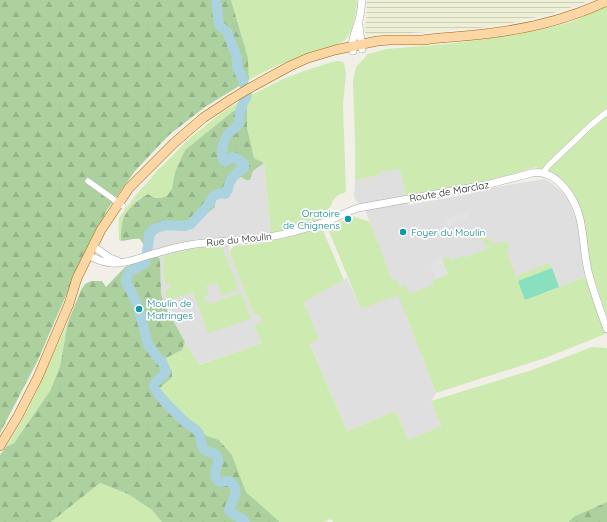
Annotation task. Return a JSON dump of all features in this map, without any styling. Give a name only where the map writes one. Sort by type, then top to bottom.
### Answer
[{"type":"main road","points":[[0,446],[29,397],[69,304],[77,278],[95,247],[101,230],[121,204],[132,185],[174,143],[210,114],[239,94],[274,76],[357,48],[487,34],[522,28],[563,18],[607,1]]},
{"type":"street","points":[[357,48],[362,0]]},
{"type":"street","points":[[607,112],[548,166],[543,173],[554,178],[560,183],[575,205],[580,220],[588,271],[607,329]]},
{"type":"street","name":"Route de Marclaz","points":[[354,209],[486,185],[532,173],[543,173]]},
{"type":"street","points":[[88,181],[121,204]]},
{"type":"street","name":"Rue du Moulin","points":[[90,256],[109,262],[122,262],[132,261],[169,249],[202,243],[252,240],[284,234],[323,223],[354,209]]},
{"type":"street","points":[[95,247],[110,258],[122,262]]},
{"type":"shaded area","points":[[264,163],[271,233],[231,238],[229,251],[253,313],[259,315],[262,323],[255,326],[262,343],[198,365],[165,306],[161,294],[159,249],[149,252],[152,239],[160,230],[174,226],[183,228],[214,199],[232,191],[232,183],[241,176],[246,180],[253,171]]},
{"type":"shaded area","points":[[400,169],[408,205],[470,194],[485,189],[544,179],[550,182],[562,192],[569,201],[579,228],[581,256],[585,277],[525,300],[405,313],[436,393],[431,401],[441,426],[408,440],[396,411],[347,431],[310,343],[319,339],[304,302],[347,278],[361,309],[397,294],[363,205],[357,202],[354,197],[355,180],[376,176],[382,172]]},
{"type":"shaded area","points":[[469,211],[471,217],[448,226],[445,220]]},
{"type":"shaded area","points":[[441,255],[448,274],[436,279],[430,264],[434,262],[432,259]]},
{"type":"green space","points":[[0,0],[231,0],[248,58],[249,80],[205,107],[169,135],[135,171],[107,210],[70,286],[38,360],[0,433]]},
{"type":"green space","points":[[231,0],[357,0],[353,26],[346,39],[342,42],[283,63],[249,80],[248,58]]},
{"type":"green space","points":[[367,0],[589,0],[582,4],[550,14],[499,26],[365,36]]},
{"type":"green space","points":[[607,6],[607,317],[590,266],[568,188],[554,173],[536,167],[483,182],[406,196],[400,169],[382,172],[376,176],[355,180],[353,81],[356,67],[368,54],[386,49],[447,44],[508,36],[539,30],[571,22]]},
{"type":"green space","points":[[338,61],[343,62],[346,74],[343,104],[346,192],[338,195],[333,200],[329,210],[318,221],[271,233],[264,163],[254,158],[247,127],[246,104],[232,112],[185,150],[175,172],[172,190],[167,196],[155,198],[148,194],[139,199],[131,207],[122,224],[121,241],[119,240],[119,218],[135,196],[158,170],[190,138],[221,113],[242,100],[283,79]]},
{"type":"green space","points":[[247,103],[247,127],[254,158],[264,163],[253,171],[250,180],[246,180],[241,177],[232,182],[232,191],[227,197],[215,199],[215,207],[191,227],[183,228],[174,226],[160,230],[152,239],[149,252],[146,253],[145,247],[140,239],[121,241],[123,219],[128,210],[148,194],[155,198],[167,196],[172,189],[175,172],[185,150],[232,112]]},
{"type":"green space","points":[[353,216],[370,222],[392,280],[397,279],[400,287],[406,285],[409,294],[434,284],[432,280],[448,274],[442,259],[449,256],[450,261],[463,256],[464,258],[489,248],[488,245],[485,246],[483,239],[480,240],[477,233],[483,231],[487,238],[492,242],[498,243],[507,241],[510,249],[506,250],[516,276],[549,263],[552,268],[518,281],[525,300],[585,277],[605,333],[545,358],[436,393],[398,295],[361,309],[328,229],[329,225],[349,220],[354,218]]},
{"type":"green space","points":[[322,228],[344,280],[304,302],[319,339],[310,344],[347,431],[396,411],[408,440],[441,426],[431,401],[532,370],[592,347],[607,348],[607,502],[575,516],[568,522],[333,522],[331,519],[323,522],[280,522],[246,492],[232,455],[219,440],[207,436],[183,418],[160,388],[172,376],[172,371],[165,362],[166,358],[182,350],[185,342],[199,365],[262,343],[254,326],[262,322],[259,315],[253,313],[229,251],[234,246],[256,244]]},
{"type":"green space","points":[[217,246],[223,249],[238,290],[222,296],[218,285],[214,283],[206,286],[209,295],[204,297],[205,302],[208,301],[210,304],[241,293],[251,319],[208,333],[193,292],[167,301],[165,293],[168,288],[171,287],[170,284],[167,285],[164,279],[164,256],[191,249]]},
{"type":"green space","points":[[155,257],[160,259],[161,294],[165,306],[185,342],[182,350],[166,358],[165,362],[172,371],[172,377],[160,388],[183,418],[207,436],[219,440],[232,455],[246,492],[280,522],[162,522],[152,510],[128,494],[100,483],[51,522],[0,522],[0,455],[6,447],[14,443],[50,391],[60,366],[68,322],[81,290],[85,284],[91,281],[102,281],[106,287],[125,267]]},
{"type":"green space","points":[[552,268],[559,287],[525,300],[518,281]]},
{"type":"green space","points":[[68,322],[60,366],[50,391],[14,443],[6,447],[36,393]]},
{"type":"green space","points":[[100,483],[128,494],[152,510],[162,522],[51,522]]},
{"type":"green space","points":[[607,502],[607,522],[568,522],[575,516]]},
{"type":"waterway","points":[[216,0],[219,25],[227,32],[237,57],[237,67],[243,79],[244,85]]},
{"type":"waterway","points":[[147,253],[149,235],[154,229],[166,225],[185,226],[191,224],[210,203],[215,195],[221,193],[225,194],[233,178],[244,168],[244,164],[233,157],[225,162],[222,152],[227,136],[238,124],[240,110],[247,95]]},
{"type":"waterway","points":[[146,262],[129,272],[126,282],[139,309],[148,345],[162,361],[166,372],[156,382],[154,386],[155,389],[173,411],[198,432],[204,449],[218,457],[215,471],[216,479],[220,482],[231,482],[234,486],[236,493],[229,510],[245,522]]},
{"type":"place","name":"Oratoire de Chignens","points":[[348,219]]},
{"type":"place","name":"Foyer du Moulin","points":[[403,232]]},
{"type":"place","name":"Moulin de Matringes","points":[[139,309]]}]
